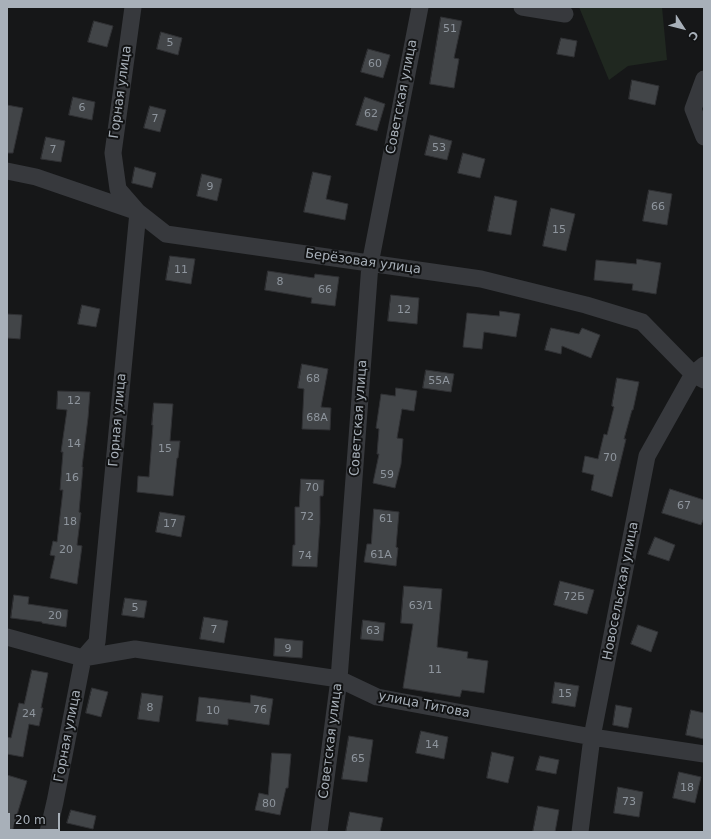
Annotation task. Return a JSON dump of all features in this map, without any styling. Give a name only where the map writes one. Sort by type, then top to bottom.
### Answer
[{"type":"street","name":"Горная улица","points":[[48,832],[83,658],[97,642],[138,212],[118,189],[113,153],[133,7]]},
{"type":"street","name":"Советская улица","points":[[319,832],[339,679],[370,264],[420,7]]},
{"type":"street","points":[[522,7],[565,14]]},
{"type":"street","points":[[704,79],[693,109],[704,137]]},
{"type":"street","name":"Берёзовая улица","points":[[7,171],[36,177],[138,212],[166,234],[480,279],[586,305],[642,322],[700,373]]},
{"type":"street","name":"Новосельская улица","points":[[580,832],[592,737],[647,456],[700,373]]},
{"type":"street","name":"улица Титова","points":[[7,637],[83,658],[135,649],[339,679],[377,697],[592,737],[704,754]]},
{"type":"shaded area","points":[[579,7],[662,7],[667,60],[628,66],[609,80]]},
{"type":"building","points":[[441,17],[462,21],[454,58],[459,59],[454,88],[430,84]]},
{"type":"building","points":[[94,21],[113,26],[107,47],[88,42]]},
{"type":"building","points":[[161,32],[182,38],[178,55],[157,49]]},
{"type":"building","points":[[561,38],[577,41],[574,57],[557,54]]},
{"type":"building","points":[[368,49],[390,55],[383,78],[361,72]]},
{"type":"building","points":[[632,80],[659,86],[655,105],[629,99]]},
{"type":"building","points":[[73,97],[95,102],[92,120],[69,115]]},
{"type":"building","points":[[365,97],[385,104],[377,131],[356,125]]},
{"type":"building","points":[[7,105],[23,108],[13,153],[7,153]]},
{"type":"building","points":[[150,106],[166,110],[160,132],[144,128]]},
{"type":"building","points":[[430,135],[452,141],[447,160],[425,155]]},
{"type":"building","points":[[46,137],[65,141],[61,162],[41,159]]},
{"type":"building","points":[[463,153],[485,159],[480,178],[458,173]]},
{"type":"building","points":[[135,167],[156,173],[152,188],[132,183]]},
{"type":"building","points":[[313,172],[331,176],[326,199],[348,204],[345,220],[304,212]]},
{"type":"building","points":[[202,174],[222,179],[217,201],[197,196]]},
{"type":"building","points":[[649,190],[672,194],[667,225],[643,221]]},
{"type":"building","points":[[495,196],[517,201],[511,235],[488,231]]},
{"type":"building","points":[[551,208],[575,214],[566,251],[543,246]]},
{"type":"building","points":[[170,256],[195,259],[191,284],[166,280]]},
{"type":"building","points":[[637,259],[661,263],[656,294],[632,290],[633,284],[594,280],[596,260],[636,264]]},
{"type":"building","points":[[268,271],[314,278],[315,274],[339,277],[335,306],[311,303],[312,298],[265,290]]},
{"type":"building","points":[[391,295],[419,298],[417,324],[388,321]]},
{"type":"building","points":[[82,305],[100,309],[96,327],[78,324]]},
{"type":"building","points":[[500,311],[520,314],[516,337],[484,332],[482,349],[463,347],[467,313],[499,316]]},
{"type":"building","points":[[7,314],[22,315],[20,339],[7,338]]},
{"type":"building","points":[[551,328],[579,334],[582,328],[600,335],[591,358],[562,346],[561,354],[545,350]]},
{"type":"building","points":[[302,364],[328,369],[321,407],[331,408],[330,430],[302,429],[304,389],[298,388]]},
{"type":"building","points":[[426,370],[454,374],[451,392],[423,388]]},
{"type":"building","points":[[617,378],[639,382],[633,410],[624,439],[626,439],[612,497],[591,490],[594,475],[582,472],[585,456],[598,459],[604,434],[607,435],[614,407],[612,406]]},
{"type":"building","points":[[396,388],[417,391],[414,411],[402,409],[397,438],[403,439],[401,464],[395,488],[373,483],[379,454],[377,454],[379,429],[376,428],[381,394],[395,396]]},
{"type":"building","points":[[58,391],[90,392],[82,467],[79,512],[81,513],[77,545],[82,546],[77,584],[50,578],[55,556],[50,555],[53,541],[57,542],[63,490],[60,490],[63,452],[61,452],[67,410],[57,409]]},
{"type":"building","points":[[154,403],[173,404],[170,441],[180,441],[173,496],[137,492],[138,476],[149,477]]},
{"type":"building","points":[[301,479],[324,480],[323,496],[320,496],[317,567],[292,566],[293,545],[295,545],[295,507],[299,507]]},
{"type":"building","points":[[670,489],[704,500],[704,518],[701,525],[662,513]]},
{"type":"building","points":[[374,509],[399,512],[396,566],[364,562],[367,544],[371,544]]},
{"type":"building","points":[[160,512],[185,516],[181,537],[156,532]]},
{"type":"building","points":[[655,537],[675,545],[669,561],[648,554]]},
{"type":"building","points":[[560,581],[594,590],[587,614],[554,605]]},
{"type":"building","points":[[404,586],[442,589],[437,647],[468,652],[467,658],[488,661],[484,693],[462,690],[460,697],[403,688],[413,624],[401,623]]},
{"type":"building","points":[[14,595],[29,597],[28,604],[68,610],[66,627],[11,618]]},
{"type":"building","points":[[125,598],[147,601],[144,618],[122,615]]},
{"type":"building","points":[[204,617],[228,621],[224,643],[200,639]]},
{"type":"building","points":[[363,620],[385,623],[383,641],[361,639]]},
{"type":"building","points":[[638,625],[658,632],[651,652],[631,644]]},
{"type":"building","points":[[275,638],[303,641],[302,658],[274,656]]},
{"type":"building","points":[[32,670],[48,673],[39,726],[29,724],[23,757],[7,754],[7,737],[11,738],[19,703],[24,704]]},
{"type":"building","points":[[555,682],[579,686],[575,707],[552,703]]},
{"type":"building","points":[[92,688],[108,692],[101,717],[86,713]]},
{"type":"building","points":[[142,693],[163,696],[159,722],[138,719]]},
{"type":"building","points":[[251,695],[273,699],[269,725],[228,719],[228,725],[196,721],[199,697],[250,703]]},
{"type":"building","points":[[616,705],[632,708],[628,728],[613,725]]},
{"type":"building","points":[[691,710],[704,713],[704,739],[686,735]]},
{"type":"building","points":[[421,731],[448,737],[444,759],[416,753]]},
{"type":"building","points":[[349,736],[373,740],[367,782],[342,779]]},
{"type":"building","points":[[492,752],[514,757],[508,783],[487,778]]},
{"type":"building","points":[[272,753],[291,754],[288,788],[286,788],[280,815],[255,810],[259,793],[268,795]]},
{"type":"building","points":[[540,756],[559,760],[556,774],[536,770]]},
{"type":"building","points":[[679,772],[701,777],[695,803],[673,798]]},
{"type":"building","points":[[7,775],[27,781],[12,832],[7,832]]},
{"type":"building","points":[[618,787],[643,792],[639,817],[614,813]]},
{"type":"building","points":[[538,806],[559,810],[555,832],[533,832]]},
{"type":"building","points":[[71,810],[96,816],[93,829],[67,823]]},
{"type":"building","points":[[350,812],[383,818],[380,832],[346,832]]}]
